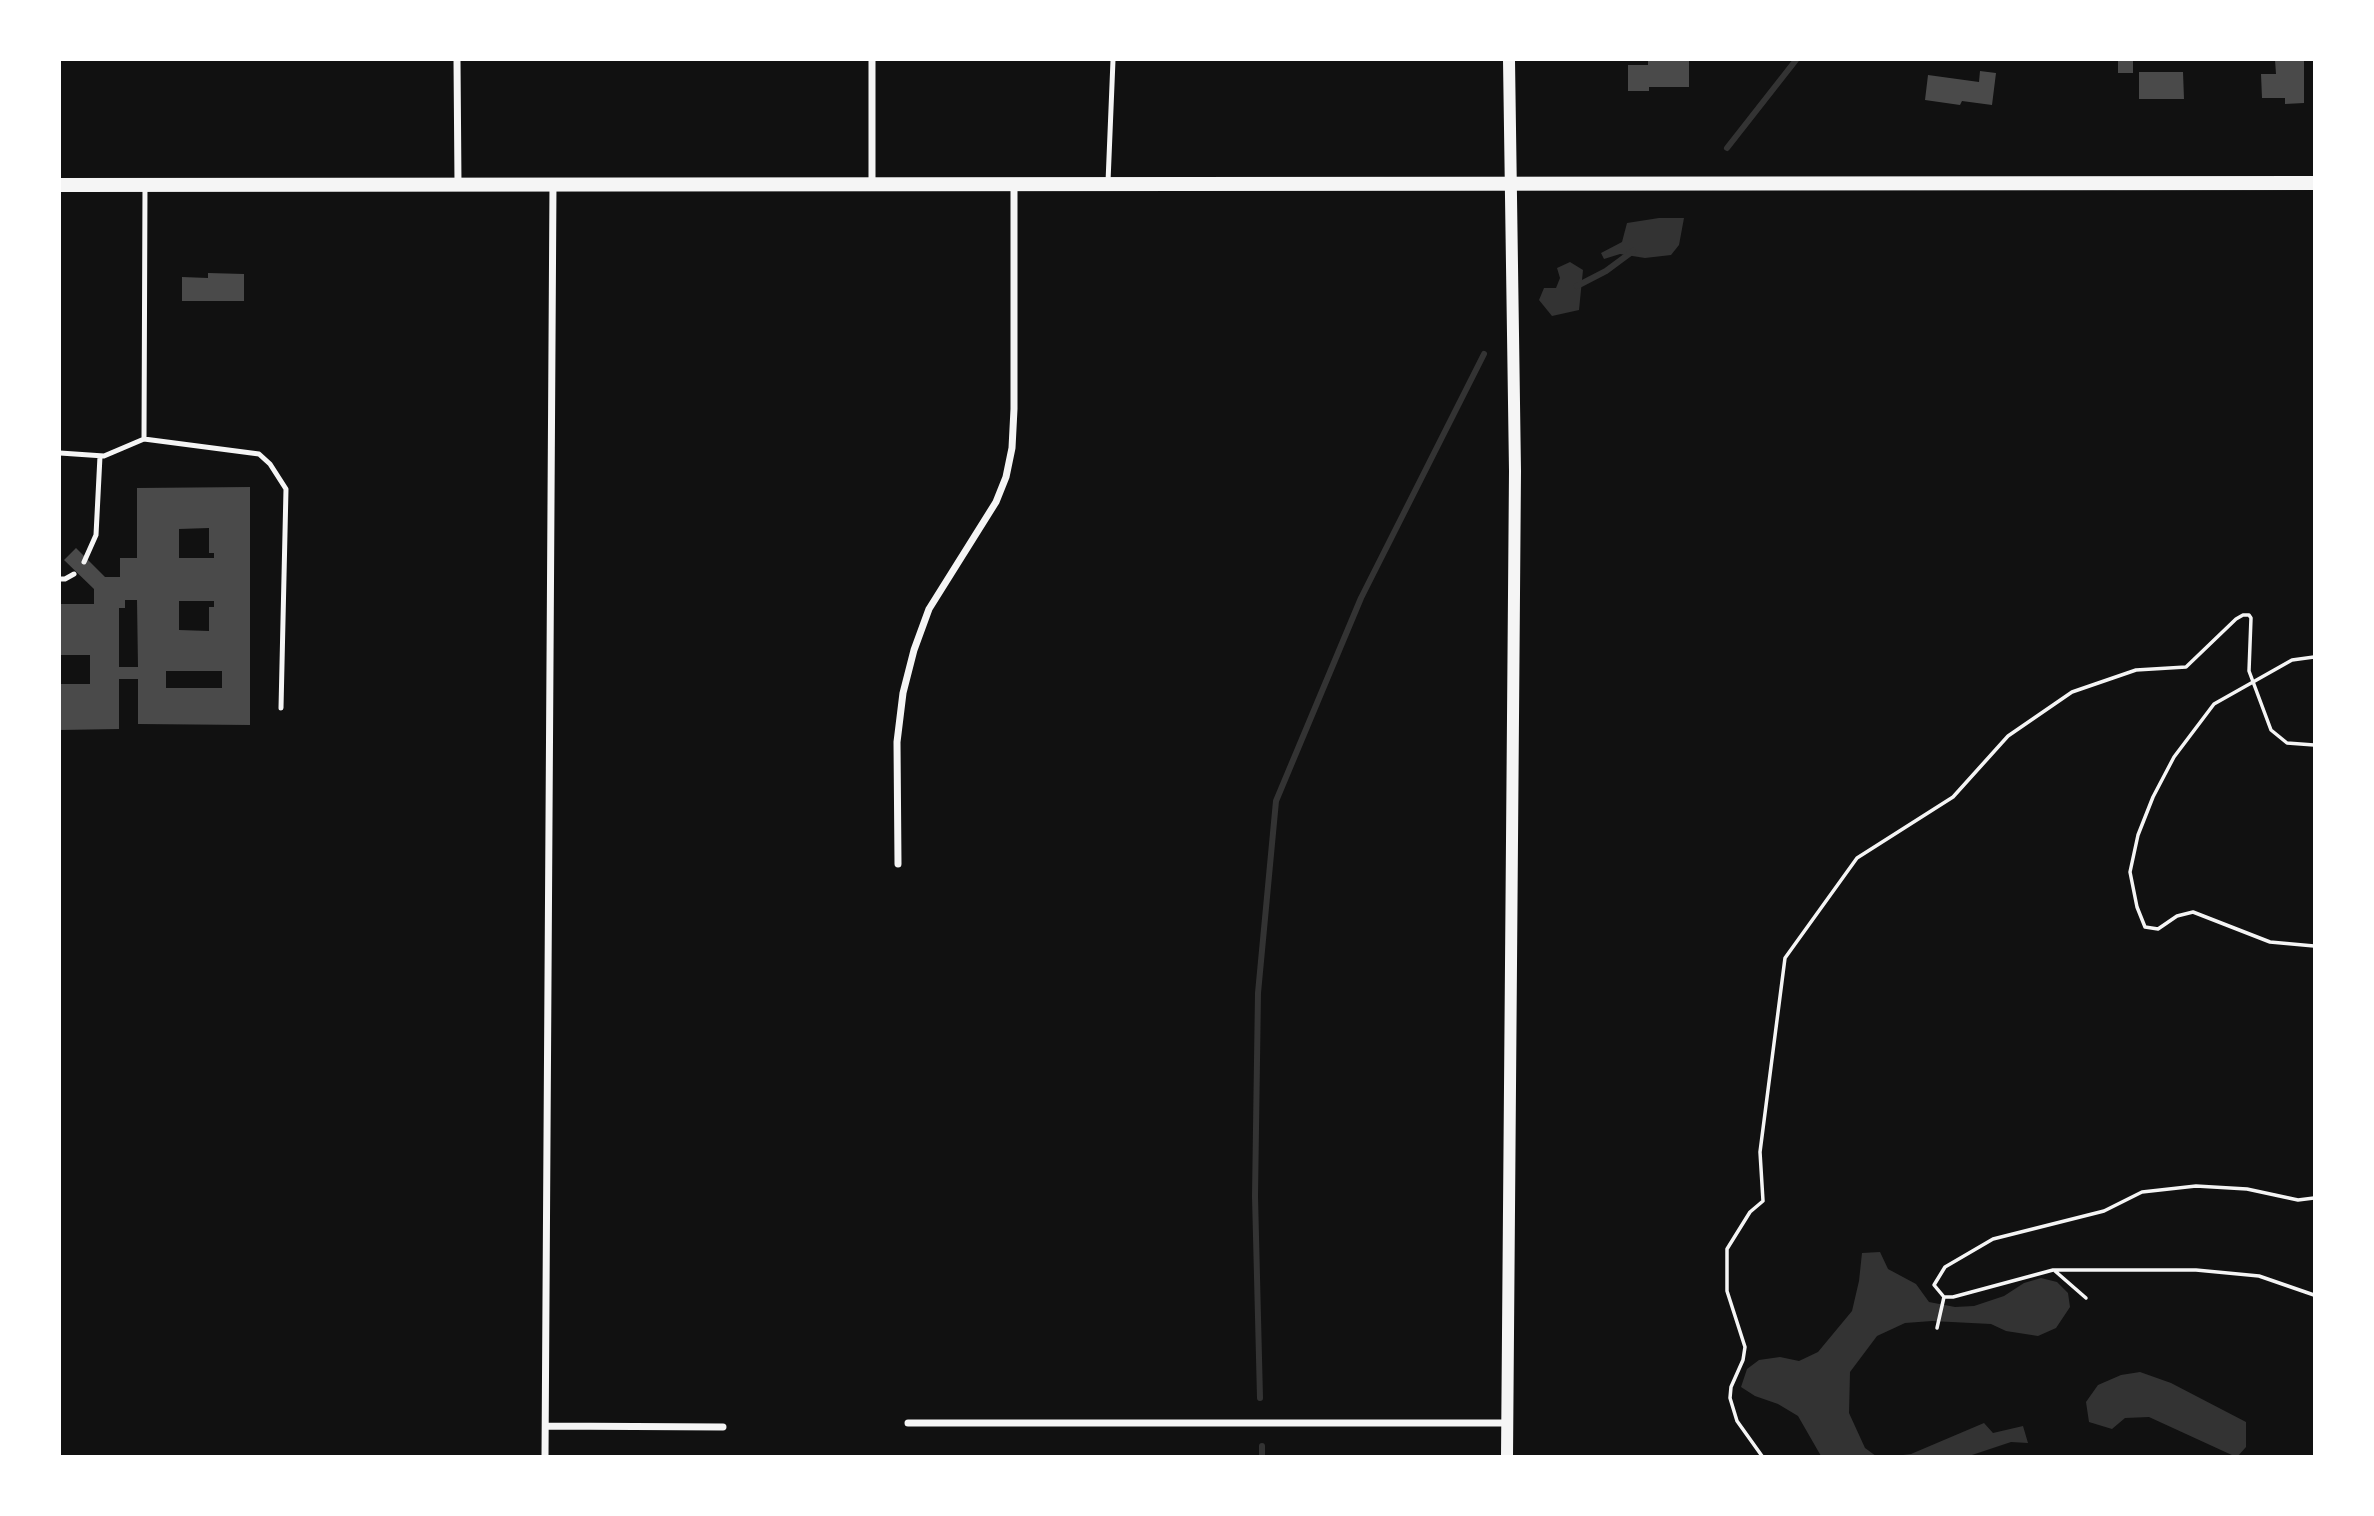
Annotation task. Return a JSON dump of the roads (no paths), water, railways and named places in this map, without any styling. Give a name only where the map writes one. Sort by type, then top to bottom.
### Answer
[{"type":"main road","points":[[60,185],[2315,183]]},
{"type":"street","points":[[457,60],[458,184]]},
{"type":"street","points":[[872,60],[872,185]]},
{"type":"street","points":[[1507,1457],[1515,471],[1510,60]]},
{"type":"street","points":[[545,1457],[553,184]]},
{"type":"street","points":[[898,864],[897,742],[902,693],[929,609],[996,502],[1006,477],[1012,447],[1014,185]]},
{"type":"street","points":[[908,1423],[1507,1423]]},
{"type":"street","points":[[545,1426],[723,1427]]},
{"type":"lane","points":[[1108,185],[1112,60]]},
{"type":"lane","points":[[144,439],[145,185]]},
{"type":"lane","points":[[60,453],[104,456],[144,439],[259,454],[270,464],[286,489],[281,708]]},
{"type":"lane","points":[[84,562],[96,535],[100,456]]},
{"type":"lane","points":[[60,579],[74,574]]},
{"type":"waterway","points":[[1727,148],[1796,60]]},
{"type":"waterway","points":[[1577,286],[1606,271],[1633,251]]},
{"type":"waterway","points":[[1260,1398],[1255,1196],[1258,993],[1276,801],[1361,598],[1484,354]]},
{"type":"waterway","points":[[1262,1446],[1262,1456]]}]
